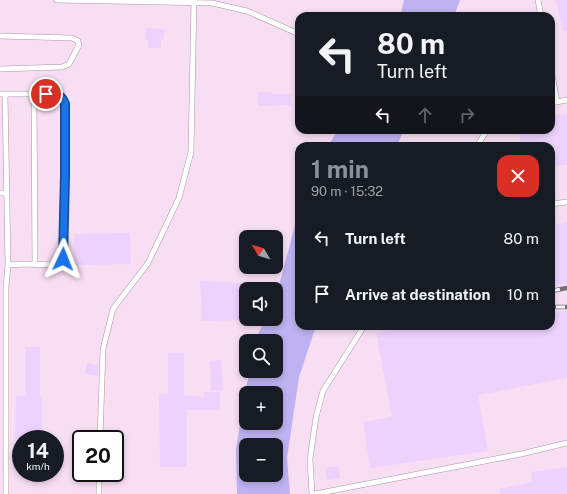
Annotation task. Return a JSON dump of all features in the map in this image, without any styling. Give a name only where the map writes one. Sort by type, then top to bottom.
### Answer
[{"type":"lane","points":[[56,0],[194,1],[212,3],[246,11],[295,32]]},
{"type":"lane","points":[[538,0],[540,12]]},
{"type":"lane","points":[[100,430],[103,348],[113,308],[148,263],[179,198],[191,152],[194,1]]},
{"type":"lane","points":[[0,36],[72,38],[78,41],[79,46],[69,64],[62,67],[0,69]]},
{"type":"lane","points":[[555,91],[557,102],[567,100]]},
{"type":"lane","points":[[6,494],[6,286],[8,265],[3,94],[58,94],[63,98],[65,104],[63,259],[61,263],[57,265],[8,265]]},
{"type":"lane","points":[[34,94],[35,265]]},
{"type":"lane","points":[[0,193],[7,193]]},
{"type":"lane","points":[[555,204],[567,202]]},
{"type":"lane","points":[[312,494],[310,459],[316,417],[323,391],[361,330]]},
{"type":"lane","points":[[315,494],[521,454],[567,443]]},
{"type":"lane","points":[[99,482],[99,494]]},
{"type":"shaded area","points":[[0,0],[567,0],[567,494],[0,494]]},
{"type":"shaded area","points":[[404,0],[460,0],[456,12],[401,12]]},
{"type":"shaded area","points":[[336,134],[402,134],[399,142],[330,142]]},
{"type":"shaded area","points":[[295,225],[295,330],[315,330],[299,377],[287,458],[290,494],[237,494],[236,450],[239,430],[283,430],[283,386],[246,386],[248,378],[283,378],[283,334],[258,334],[262,326],[283,326],[283,282],[280,282]]},
{"type":"building","points":[[556,0],[567,0],[567,31],[563,31]]},
{"type":"building","points":[[146,28],[164,29],[164,39],[161,39],[161,48],[148,48],[148,39],[145,39]]},
{"type":"building","points":[[258,92],[271,92],[271,94],[291,94],[291,105],[258,106]]},
{"type":"building","points":[[567,114],[567,165],[555,166],[555,142],[520,142],[519,134],[555,134],[555,116]]},
{"type":"building","points":[[567,222],[567,284],[555,286],[555,224]]},
{"type":"building","points":[[130,233],[131,264],[74,265],[74,234]]},
{"type":"building","points":[[200,281],[239,283],[239,320],[202,321]]},
{"type":"building","points":[[567,311],[567,378],[478,395],[488,451],[370,468],[363,422],[392,417],[376,333],[395,330],[555,330],[555,312]]},
{"type":"building","points":[[25,347],[40,347],[40,397],[42,397],[42,430],[15,430],[16,396],[25,396]]},
{"type":"building","points":[[168,353],[184,353],[184,395],[204,397],[204,392],[220,392],[220,410],[187,410],[187,467],[160,467],[159,394],[168,394]]},
{"type":"building","points":[[221,360],[223,390],[211,391],[210,361]]},
{"type":"building","points":[[87,363],[98,365],[98,376],[85,374]]},
{"type":"building","points":[[338,466],[340,478],[327,480],[325,468]]},
{"type":"building","points":[[567,467],[567,494],[500,494],[499,489],[532,482],[531,472]]},
{"type":"railway","points":[[555,290],[567,288]]},
{"type":"railway","points":[[556,307],[567,307]]},
{"type":"route","points":[[46,94],[58,94],[63,98],[65,104],[63,259]]}]
